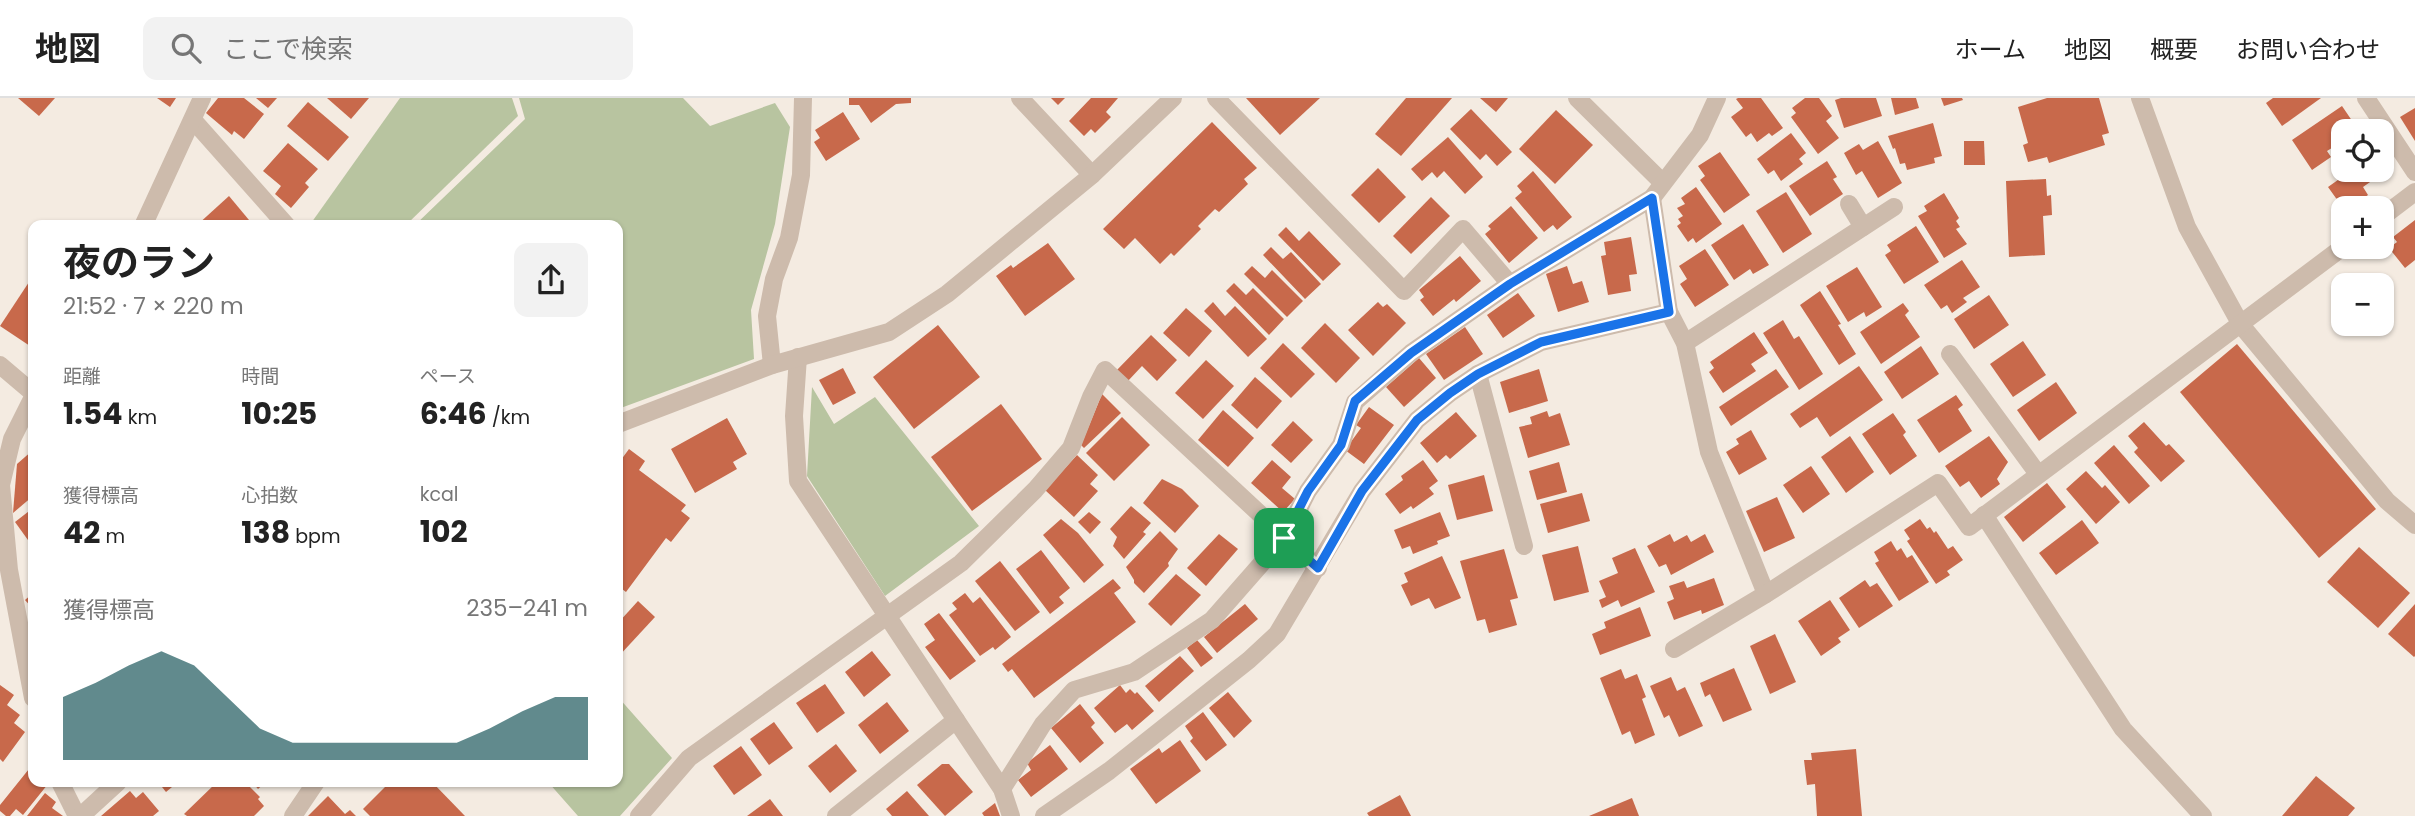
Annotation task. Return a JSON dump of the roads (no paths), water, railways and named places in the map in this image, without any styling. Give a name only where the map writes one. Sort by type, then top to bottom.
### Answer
[{"type":"street","points":[[146,220],[202,98]]},
{"type":"street","points":[[772,365],[767,316],[774,279],[789,238],[801,175],[803,98]]},
{"type":"street","points":[[1020,98],[1092,175]]},
{"type":"street","points":[[623,422],[772,365],[889,332],[947,295],[1092,175],[1174,98]]},
{"type":"street","points":[[1216,98],[1404,290],[1463,229],[1510,284]]},
{"type":"street","points":[[1577,98],[1663,183]]},
{"type":"street","points":[[1002,789],[1043,724],[1074,690],[1134,672],[1212,620],[1284,538],[1308,491],[1341,445],[1355,401],[1411,353],[1510,284],[1652,198],[1700,135],[1717,98]]},
{"type":"street","points":[[2140,98],[2188,227],[2241,325],[2387,501],[2415,525]]},
{"type":"street","points":[[2367,98],[2415,173]]},
{"type":"street","points":[[193,120],[282,220]]},
{"type":"street","points":[[2394,208],[2415,192]]},
{"type":"street","points":[[1652,198],[1669,312],[1685,343],[1709,452],[1766,594]]},
{"type":"street","points":[[1849,204],[1863,227]]},
{"type":"street","points":[[1685,343],[1894,207]]},
{"type":"street","points":[[1674,649],[1766,594],[1938,483],[1969,527],[2331,256]]},
{"type":"street","points":[[1044,816],[1109,771],[1249,660],[1277,634],[1362,491],[1417,420],[1478,374],[1541,342],[1669,312]]},
{"type":"street","points":[[1950,354],[2038,474]]},
{"type":"street","points":[[798,357],[794,416],[797,481],[1002,789],[1011,816]]},
{"type":"street","points":[[0,365],[28,391]]},
{"type":"street","points":[[639,816],[689,758],[961,563],[1035,490],[1072,448],[1091,397],[1105,370],[1318,568]]},
{"type":"street","points":[[1478,374],[1524,546]]},
{"type":"street","points":[[28,406],[12,439],[1,485],[9,570],[28,671]]},
{"type":"street","points":[[1984,515],[2123,729],[2203,816]]},
{"type":"street","points":[[836,816],[956,720]]},
{"type":"street","points":[[63,787],[79,816],[112,787]]},
{"type":"street","points":[[293,816],[313,787]]}]
